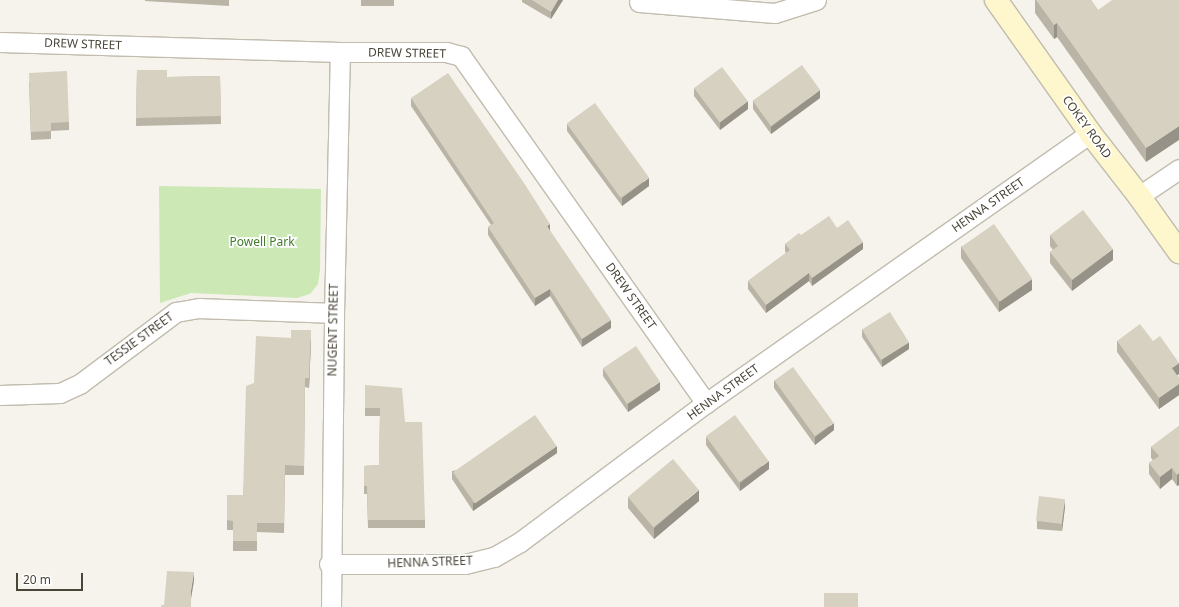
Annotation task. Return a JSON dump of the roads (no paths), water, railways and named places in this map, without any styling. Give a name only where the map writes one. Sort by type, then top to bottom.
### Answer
[{"type":"street","points":[[639,2],[775,13],[816,0]]},
{"type":"street","name":"COKEY ROAD","points":[[996,0],[1090,133],[1140,196],[1179,252]]},
{"type":"street","name":"DREW STREET","points":[[0,42],[340,52],[446,52],[461,56],[706,403]]},
{"type":"street","name":"NUGENT STREET","points":[[331,607],[330,564],[334,313],[340,52]]},
{"type":"street","name":"HENNA STREET","points":[[330,564],[465,564],[494,557],[520,542],[706,403],[1090,133]]},
{"type":"street","points":[[1140,196],[1179,169]]},
{"type":"street","name":"TESSIE STREET","points":[[0,395],[60,393],[81,383],[176,312],[199,308],[334,313]]},
{"type":"park label","name":"Powell Park","points":[[262,242]]}]
